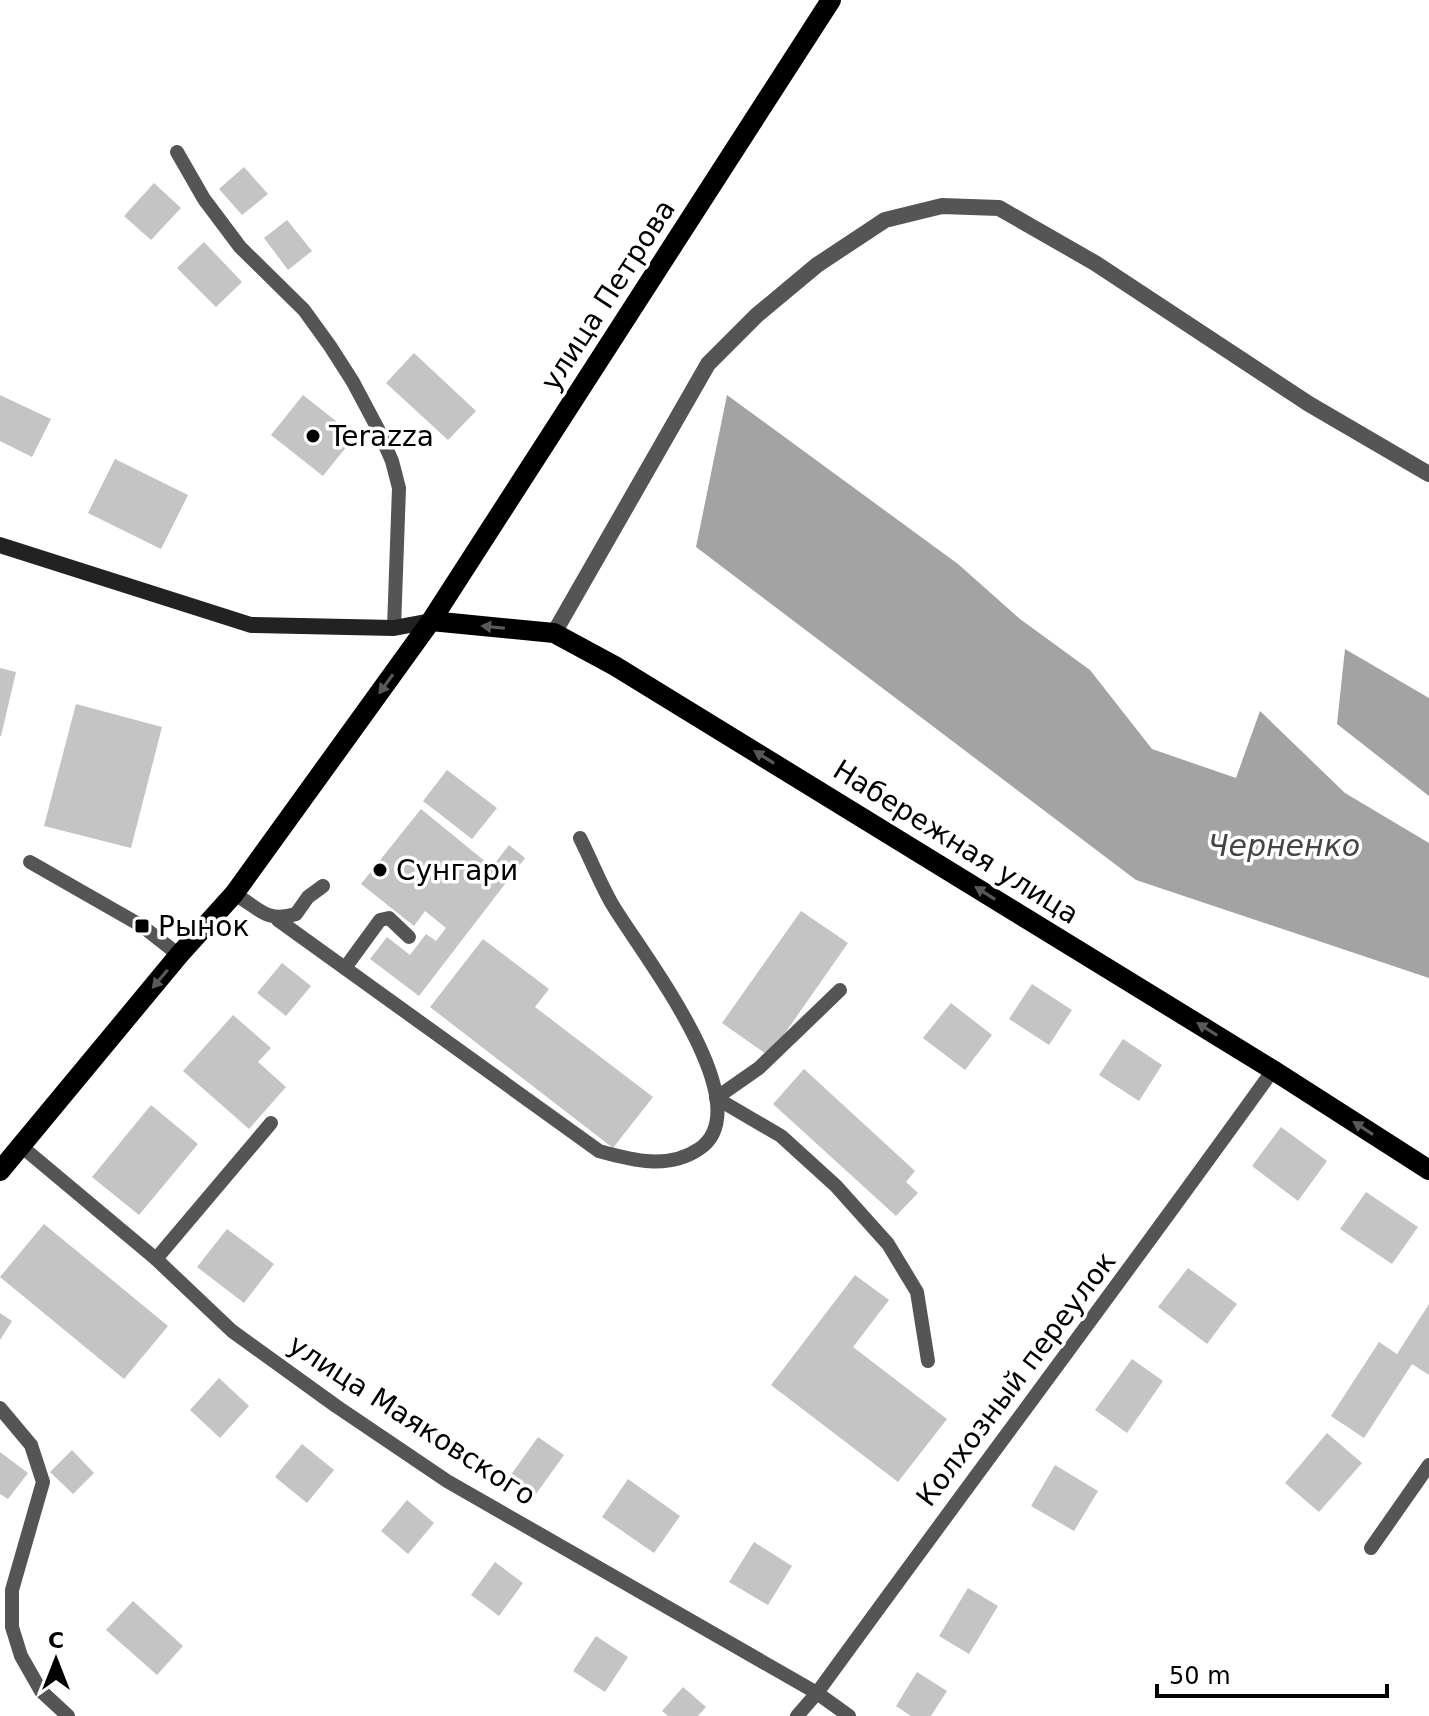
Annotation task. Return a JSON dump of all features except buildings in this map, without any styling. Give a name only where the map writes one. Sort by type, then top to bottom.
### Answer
[{"type":"main road","name":"улица Петрова","points":[[0,1171],[179,955],[234,894],[431,621],[831,0]]},
{"type":"main road","points":[[0,545],[251,625],[394,628],[431,621]]},
{"type":"main road","name":"Набережная улица","points":[[431,621],[554,633],[615,666],[1273,1070],[1429,1170]]},
{"type":"street","points":[[554,633],[708,364],[757,315],[828,258],[885,220],[942,206],[999,208],[1095,263],[1309,404],[1429,474]]},
{"type":"lane","points":[[177,152],[204,199],[240,247],[304,310],[353,382],[378,429],[392,461],[399,488],[394,628]]},
{"type":"lane","points":[[234,894],[278,920],[599,1151],[642,1162],[686,1158],[711,1141],[719,1122],[716,1098],[698,1039],[611,903],[580,838]]},
{"type":"lane","points":[[30,862],[142,926],[179,955]]},
{"type":"lane","points":[[278,920],[296,914],[308,897],[323,886]]},
{"type":"lane","points":[[345,968],[380,920],[389,918],[409,937]]},
{"type":"lane","points":[[716,1098],[759,1068],[840,990]]},
{"type":"lane","name":"Колхозный переулок","points":[[797,1716],[817,1693],[1026,1405],[1114,1292],[1273,1070]]},
{"type":"lane","points":[[716,1098],[781,1136],[836,1186],[888,1244],[917,1292],[928,1361]]},
{"type":"lane","points":[[156,1259],[271,1123]]},
{"type":"lane","name":"улица Маяковского","points":[[21,1146],[156,1259],[232,1331],[447,1481],[817,1693],[849,1716]]},
{"type":"lane","points":[[0,1408],[31,1445],[43,1482],[12,1590],[12,1627],[21,1656],[41,1691],[68,1716]]},
{"type":"lane","points":[[1371,1548],[1429,1465]]},
{"type":"water","name":"Черненко","points":[[727,395],[958,564],[1020,619],[1090,670],[1152,749],[1236,778],[1260,711],[1345,793],[1429,843],[1429,978],[1136,880],[696,547]]},
{"type":"water","name":"Черненко","points":[[1345,649],[1429,698],[1429,796],[1337,724]]},
{"type":"place","name":"Terazza","points":[[313,436]]},
{"type":"place","name":"Сунгари","points":[[380,870]]},
{"type":"place","name":"Рынок","points":[[142,926]]}]
